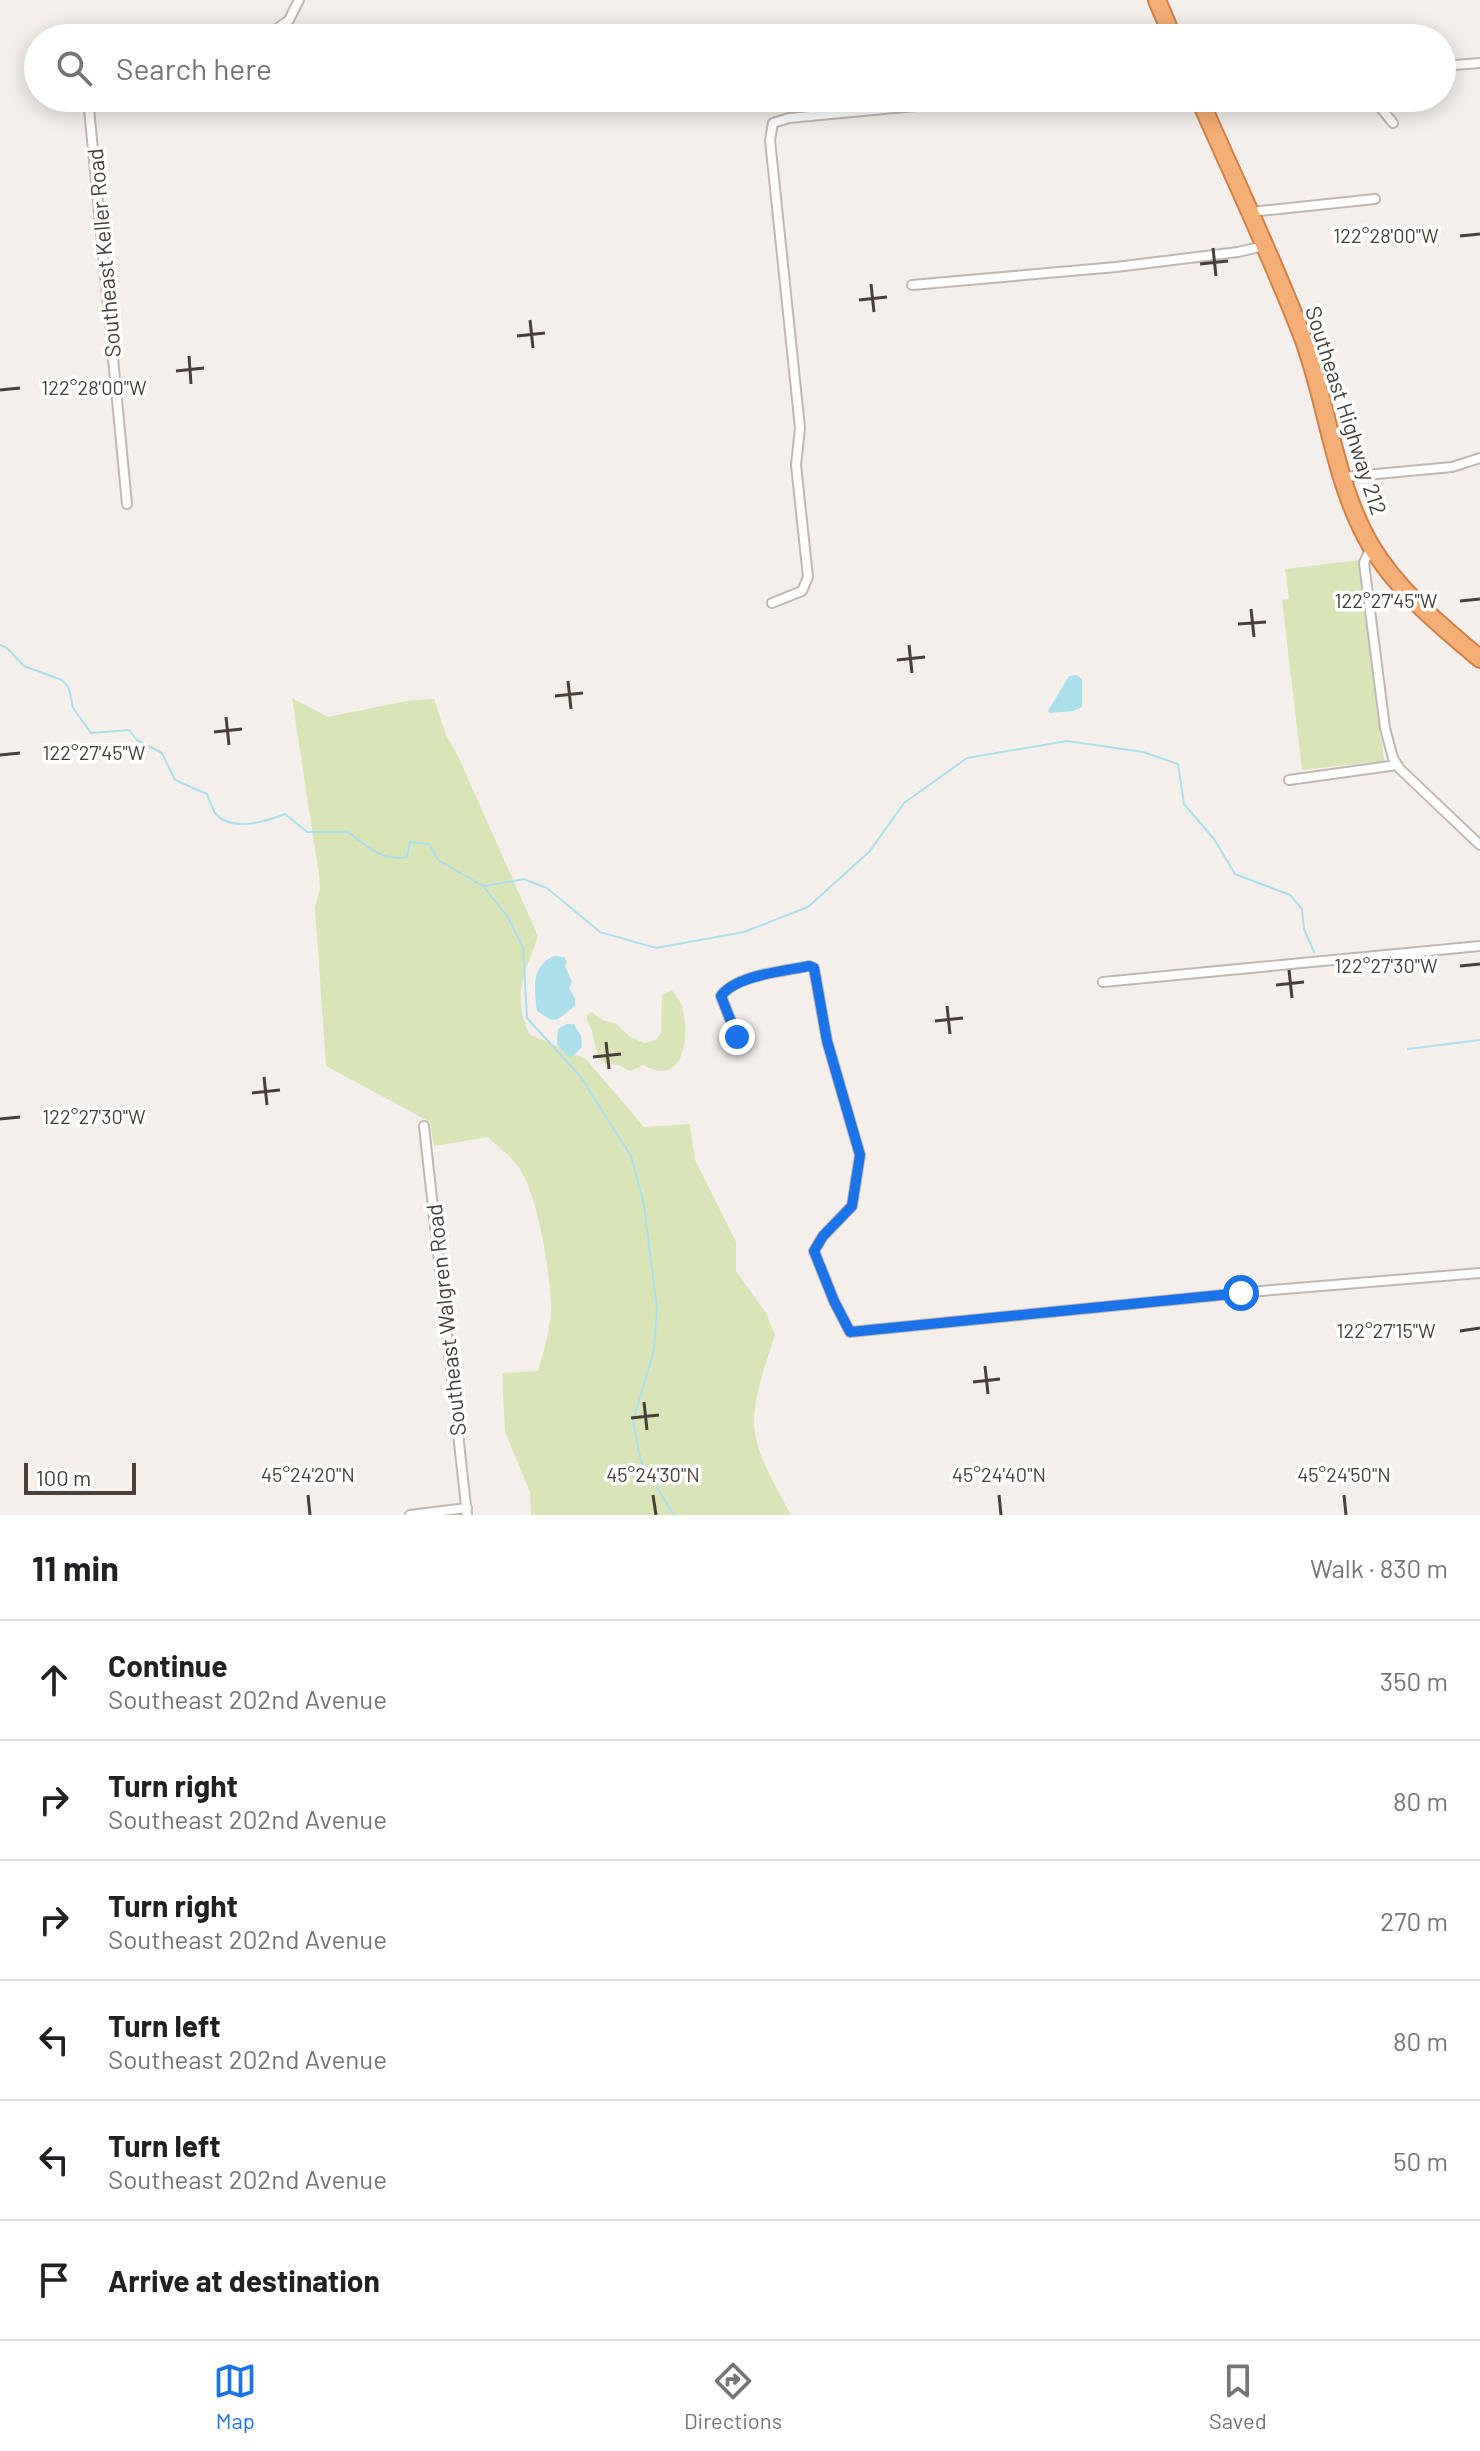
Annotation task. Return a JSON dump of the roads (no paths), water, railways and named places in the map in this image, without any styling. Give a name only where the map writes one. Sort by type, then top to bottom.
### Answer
[{"type":"highway","points":[[1157,0],[1167,24]]},
{"type":"highway","name":"Southeast Highway 212","points":[[1205,112],[1312,363],[1354,509],[1371,546],[1406,593],[1480,659]]},
{"type":"street","points":[[283,24],[289,20],[299,0]]},
{"type":"street","points":[[1456,65],[1480,63]]},
{"type":"street","name":"Southeast Keller Road","points":[[89,112],[127,504]]},
{"type":"street","points":[[772,603],[802,591],[808,577],[796,465],[800,428],[770,140],[773,123],[789,118],[852,112]]},
{"type":"street","points":[[1384,112],[1393,123]]},
{"type":"street","points":[[1249,212],[1375,199]]},
{"type":"street","points":[[912,285],[1116,267],[1264,246]]},
{"type":"street","points":[[1344,477],[1452,467],[1480,458]]},
{"type":"street","points":[[1371,546],[1364,563],[1385,728],[1393,758],[1480,845]]},
{"type":"street","points":[[1289,780],[1397,765]]},
{"type":"street","points":[[1103,982],[1480,946]]},
{"type":"street","points":[[737,1037],[721,996],[727,988],[764,974],[809,966],[814,968],[827,1041],[860,1155],[852,1206],[823,1236],[814,1251],[850,1332],[1256,1291],[1480,1273]]},
{"type":"street","name":"Southeast Walgren Road","points":[[424,1126],[467,1512]]},
{"type":"street","points":[[410,1515],[467,1512]]},
{"type":"water","points":[[1076,675],[1082,679],[1082,707],[1050,713],[1048,711],[1069,676]]},
{"type":"water","points":[[554,956],[564,957],[567,962],[565,966],[572,982],[569,988],[575,1006],[558,1019],[551,1020],[537,1011],[535,987],[541,965]]},
{"type":"water","points":[[574,1024],[581,1036],[582,1047],[572,1057],[566,1055],[557,1044],[558,1029]]},
{"type":"waterway","points":[[0,645],[24,666],[62,680],[69,688],[73,708],[91,733],[129,730],[137,740],[162,753],[175,780],[207,794],[215,813],[222,819],[248,824],[285,814],[307,832],[348,832],[368,847],[390,857],[407,857],[410,842],[429,844],[438,860],[483,886],[507,916],[523,947],[527,1018],[580,1076],[631,1156],[644,1205],[657,1309],[654,1350],[633,1421],[641,1462],[674,1515]]},
{"type":"waterway","points":[[485,886],[524,879],[547,888],[600,932],[656,948],[744,932],[808,907],[870,851],[904,803],[967,758],[1067,741],[1143,752],[1178,764],[1184,804],[1214,839],[1235,874],[1290,895],[1302,909],[1304,929],[1314,952]]},
{"type":"waterway","points":[[1408,1049],[1480,1040]]}]
